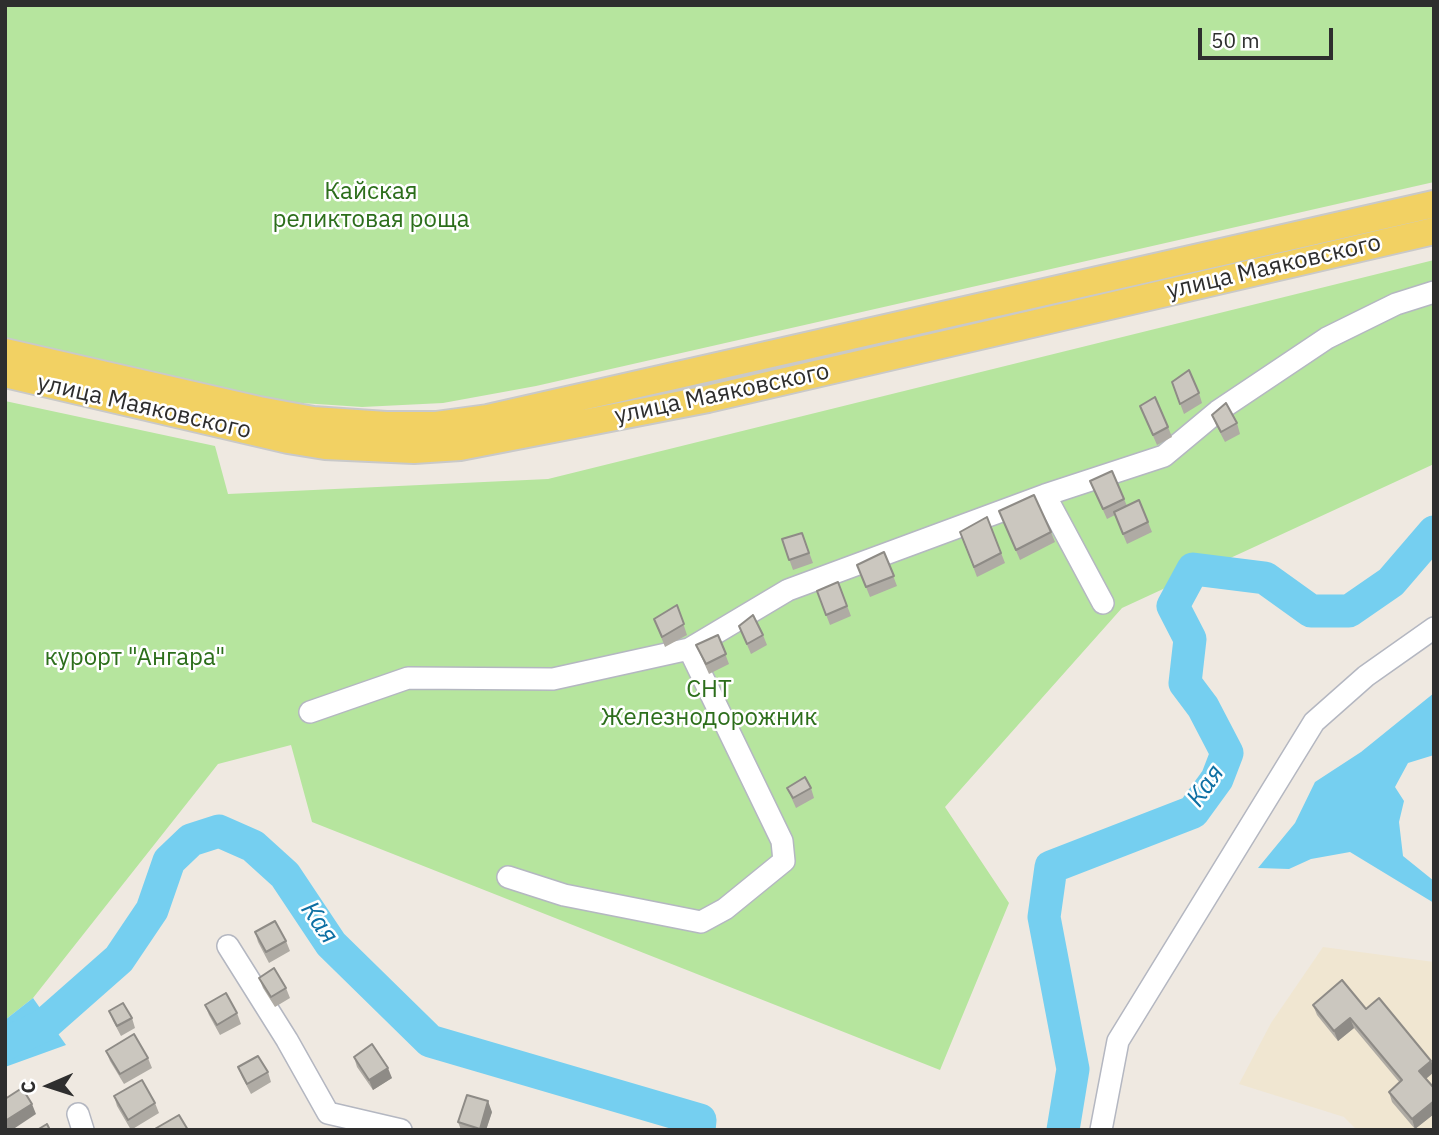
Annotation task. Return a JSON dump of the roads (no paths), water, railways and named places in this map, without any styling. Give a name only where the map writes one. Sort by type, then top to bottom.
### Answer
[{"type":"main road","name":"улица Маяковского","points":[[5,352],[313,420],[436,425],[488,418],[1434,204]]},
{"type":"main road","name":"улица Маяковского","points":[[5,374],[288,440],[325,446],[414,450],[460,447],[708,399],[1434,231]]},
{"type":"lane","points":[[310,712],[408,678],[553,678],[688,649],[788,590],[1045,495],[1164,456],[1218,411],[1328,338],[1396,304],[1434,292]]},
{"type":"lane","points":[[1045,495],[1103,603]]},
{"type":"lane","points":[[1101,1130],[1118,1041],[1314,722],[1366,676],[1434,628]]},
{"type":"lane","points":[[508,877],[564,895],[701,922],[725,909],[783,861],[782,841],[688,649]]},
{"type":"lane","points":[[228,946],[328,1112],[401,1130]]},
{"type":"water","points":[[1434,693],[1434,755],[1408,763],[1395,787],[1404,801],[1399,822],[1403,856],[1434,881],[1434,903],[1350,852],[1311,859],[1289,869],[1258,868],[1295,823],[1315,782],[1361,752]]},
{"type":"water","points":[[33,998],[66,1045],[5,1067],[5,1020]]},
{"type":"waterway","name":"Кая","points":[[1063,1130],[1073,1069],[1044,917],[1051,867],[1193,812],[1217,779],[1227,753],[1203,707],[1185,683],[1190,639],[1173,606],[1193,569],[1265,578],[1311,611],[1349,611],[1391,582],[1434,532]]},
{"type":"waterway","name":"Кая","points":[[5,1044],[43,1026],[119,959],[152,910],[169,861],[191,840],[219,831],[253,846],[285,875],[331,944],[430,1041],[700,1120],[699,1130]]},
{"type":"park label","name":"Кайская реликтовая роща","points":[[371,206]]},
{"type":"park label","name":"курорт \"Ангара\"","points":[[135,658]]},
{"type":"park label","name":"СНТ Железнодорожник","points":[[709,704]]}]
